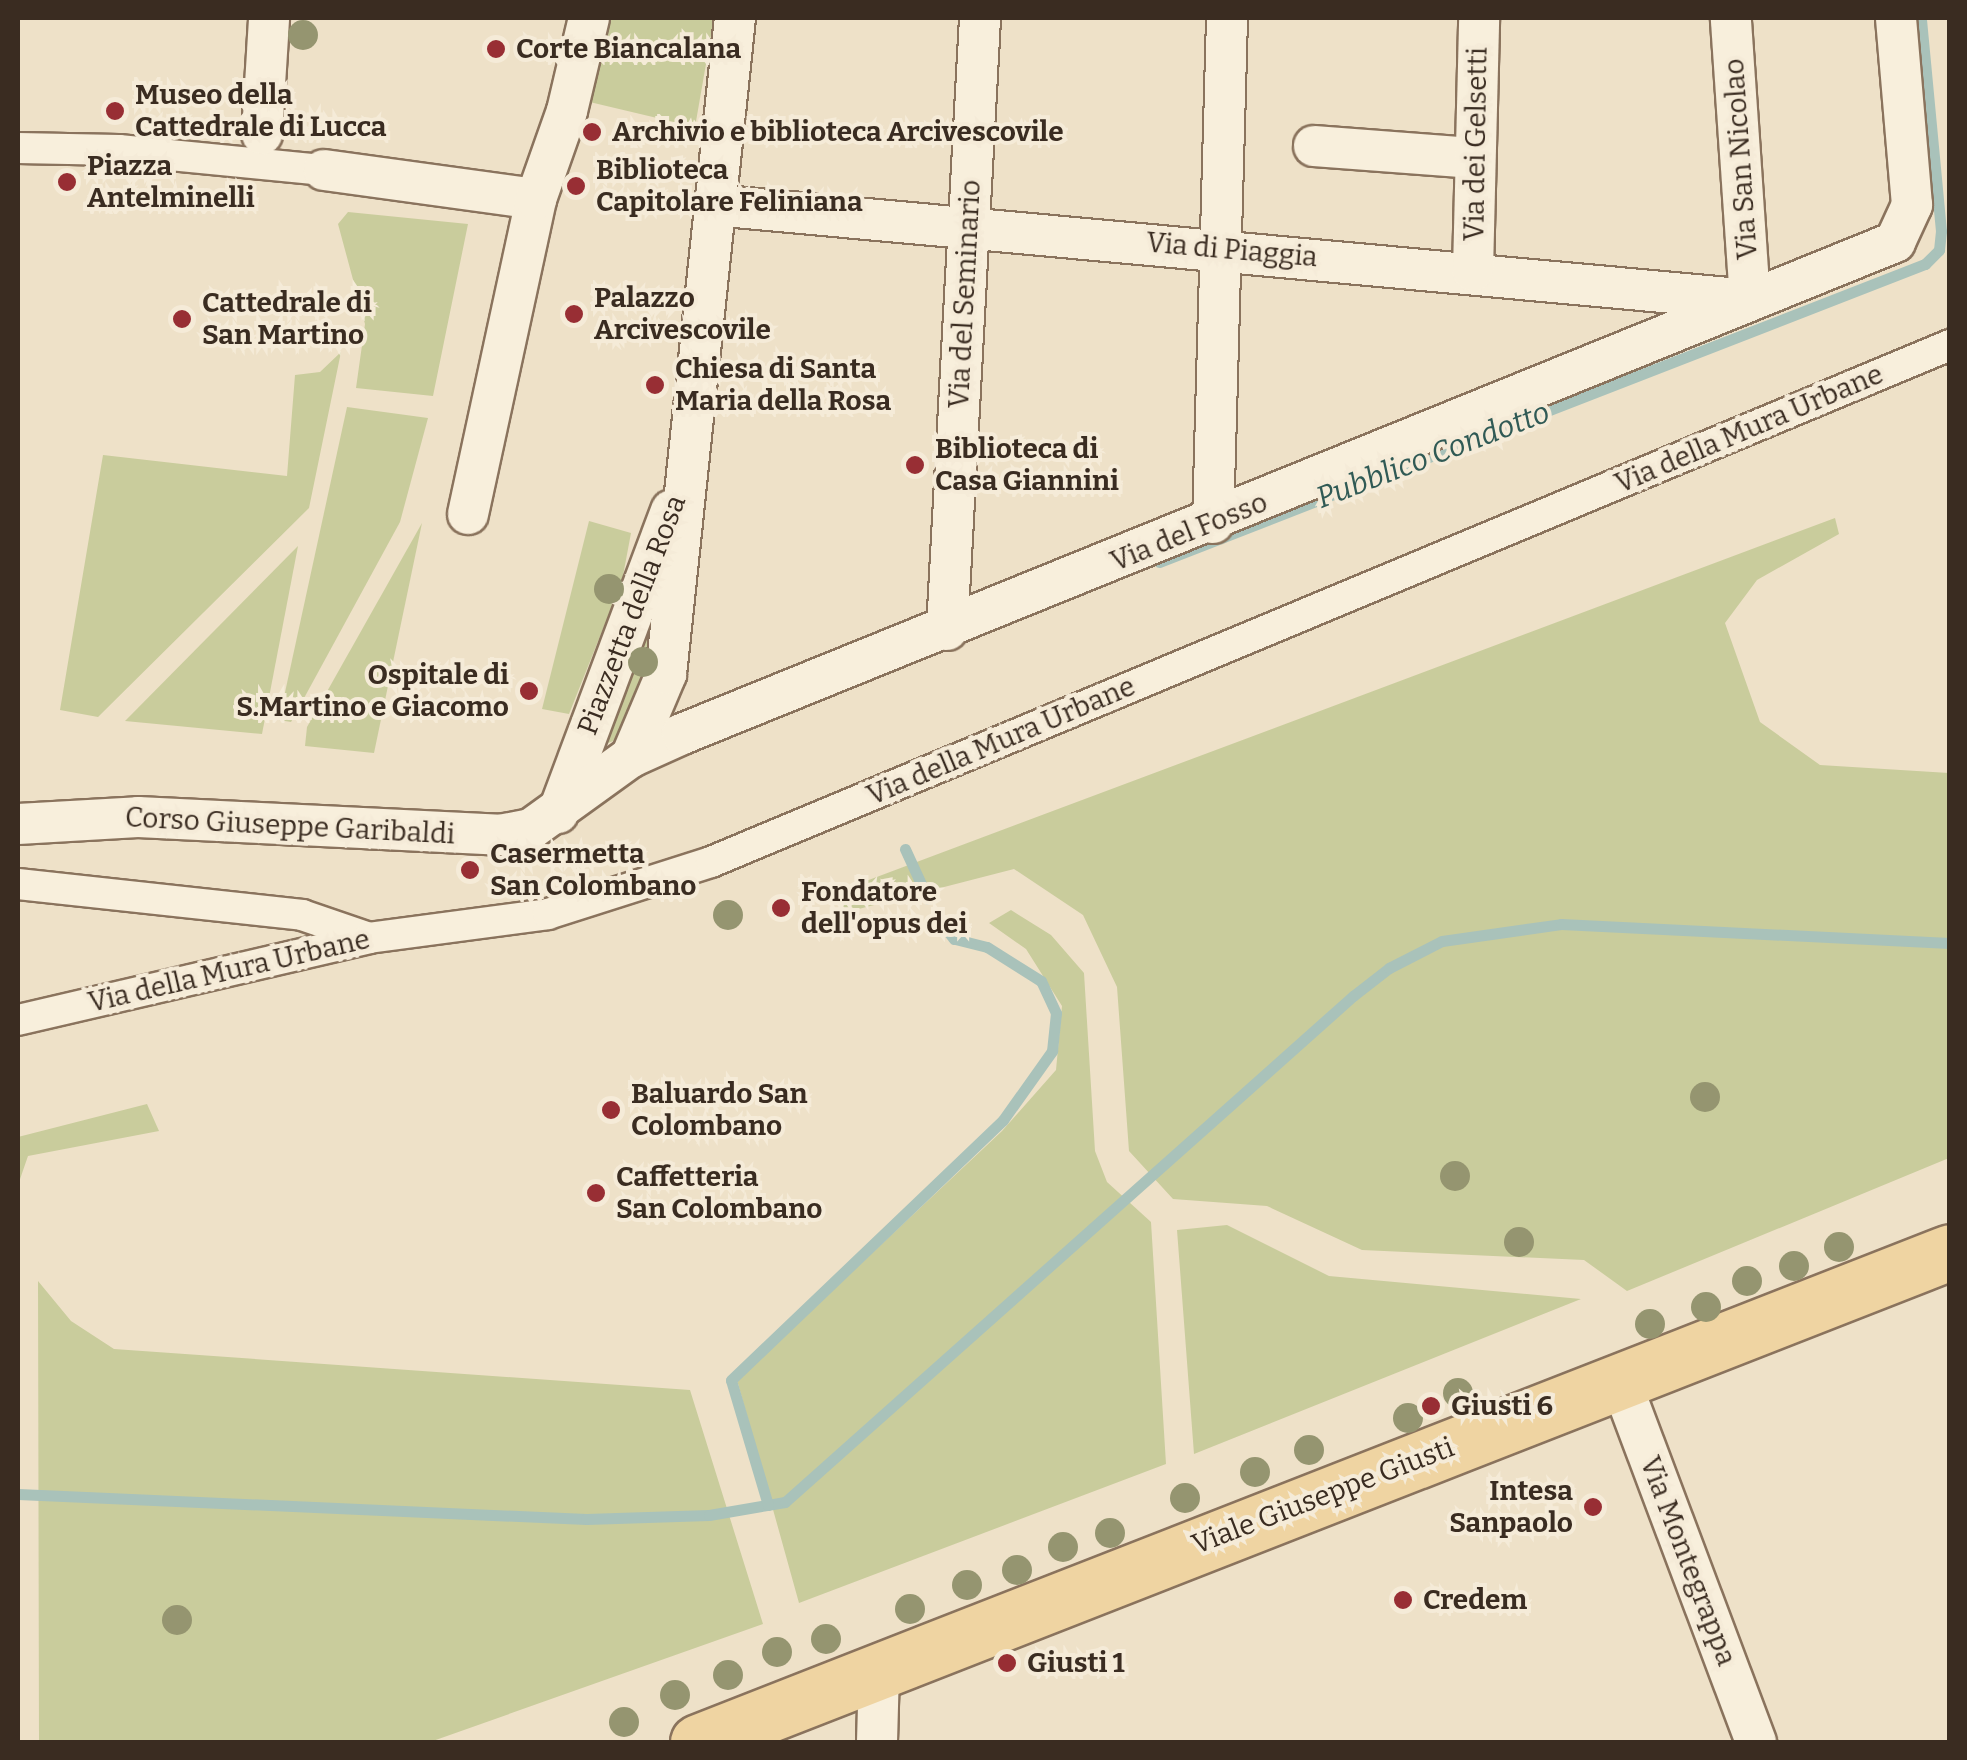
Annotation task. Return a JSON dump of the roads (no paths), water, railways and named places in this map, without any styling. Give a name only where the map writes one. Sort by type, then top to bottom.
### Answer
[{"type":"main road","name":"Viale Giuseppe Giusti","points":[[698,1742],[1950,1252]]},
{"type":"street","points":[[262,134],[269,18]]},
{"type":"street","points":[[468,514],[536,199],[567,112],[589,18]]},
{"type":"street","points":[[688,470],[735,18]]},
{"type":"street","name":"Via del Seminario","points":[[947,630],[980,18]]},
{"type":"street","points":[[1213,524],[1227,18]]},
{"type":"street","name":"Via dei Gelsetti","points":[[1474,271],[1479,18]]},
{"type":"street","name":"Via San Nicolao","points":[[1731,18],[1750,300]]},
{"type":"street","name":"Via del Fosso","points":[[558,814],[631,757],[1213,524],[1895,242],[1906,230],[1912,204],[1896,18]]},
{"type":"street","points":[[1314,146],[1475,158]]},
{"type":"street","points":[[18,148],[137,152],[324,170],[536,199]]},
{"type":"street","name":"Via di Piaggia","points":[[714,204],[1474,271],[1750,300]]},
{"type":"street","name":"Via della Mura Urbane","points":[[18,1020],[369,938],[548,914],[711,862],[1950,346]]},
{"type":"street","name":"Piazzetta della Rosa","points":[[631,757],[666,674],[688,470]]},
{"type":"street","name":"Piazzetta della Rosa","points":[[558,814],[629,610],[688,470]]},
{"type":"street","name":"Corso Giuseppe Garibaldi","points":[[18,824],[138,817],[500,835],[558,814]]},
{"type":"street","points":[[18,884],[302,915],[369,938]]},
{"type":"street","name":"Via Montegrappa","points":[[1620,1380],[1756,1742]]},
{"type":"street","points":[[878,1742],[880,1669]]},
{"type":"waterway","name":"Pubblico Condotto","points":[[1159,562],[1925,264],[1939,250],[1941,231],[1921,18]]},
{"type":"waterway","points":[[905,849],[928,899]]},
{"type":"waterway","points":[[768,1505],[731,1380],[1003,1120],[1052,1051],[1056,1013],[1041,981],[987,947],[954,939],[939,920]]},
{"type":"waterway","points":[[18,1494],[586,1519],[709,1515],[785,1502],[1353,996],[1389,968],[1442,941],[1561,924],[1950,943]]},
{"type":"place","name":"Corte Biancalana","points":[[496,49]]},
{"type":"place","name":"Museo della Cattedrale di Lucca","points":[[115,111]]},
{"type":"place","name":"Archivio e biblioteca Arcivescovile","points":[[592,132]]},
{"type":"place","name":"Piazza Antelminelli","points":[[67,182]]},
{"type":"place","name":"Biblioteca Capitolare Feliniana","points":[[576,186]]},
{"type":"place","name":"Palazzo Arcivescovile","points":[[574,314]]},
{"type":"place","name":"Cattedrale di San Martino","points":[[182,319]]},
{"type":"place","name":"Chiesa di Santa Maria della Rosa","points":[[655,385]]},
{"type":"place","name":"Biblioteca di Casa Giannini","points":[[915,465]]},
{"type":"place","name":"Ospitale di S.Martino e Giacomo","points":[[529,691]]},
{"type":"place","name":"Casermetta San Colombano","points":[[470,870]]},
{"type":"place","name":"Fondatore dell'opus dei","points":[[781,908]]},
{"type":"place","name":"Baluardo San Colombano","points":[[611,1110]]},
{"type":"place","name":"Caffetteria San Colombano","points":[[596,1193]]},
{"type":"place","name":"Giusti 6","points":[[1431,1406]]},
{"type":"place","name":"Intesa Sanpaolo","points":[[1593,1507]]},
{"type":"place","name":"Credem","points":[[1403,1600]]},
{"type":"place","name":"Giusti 1","points":[[1007,1663]]}]
